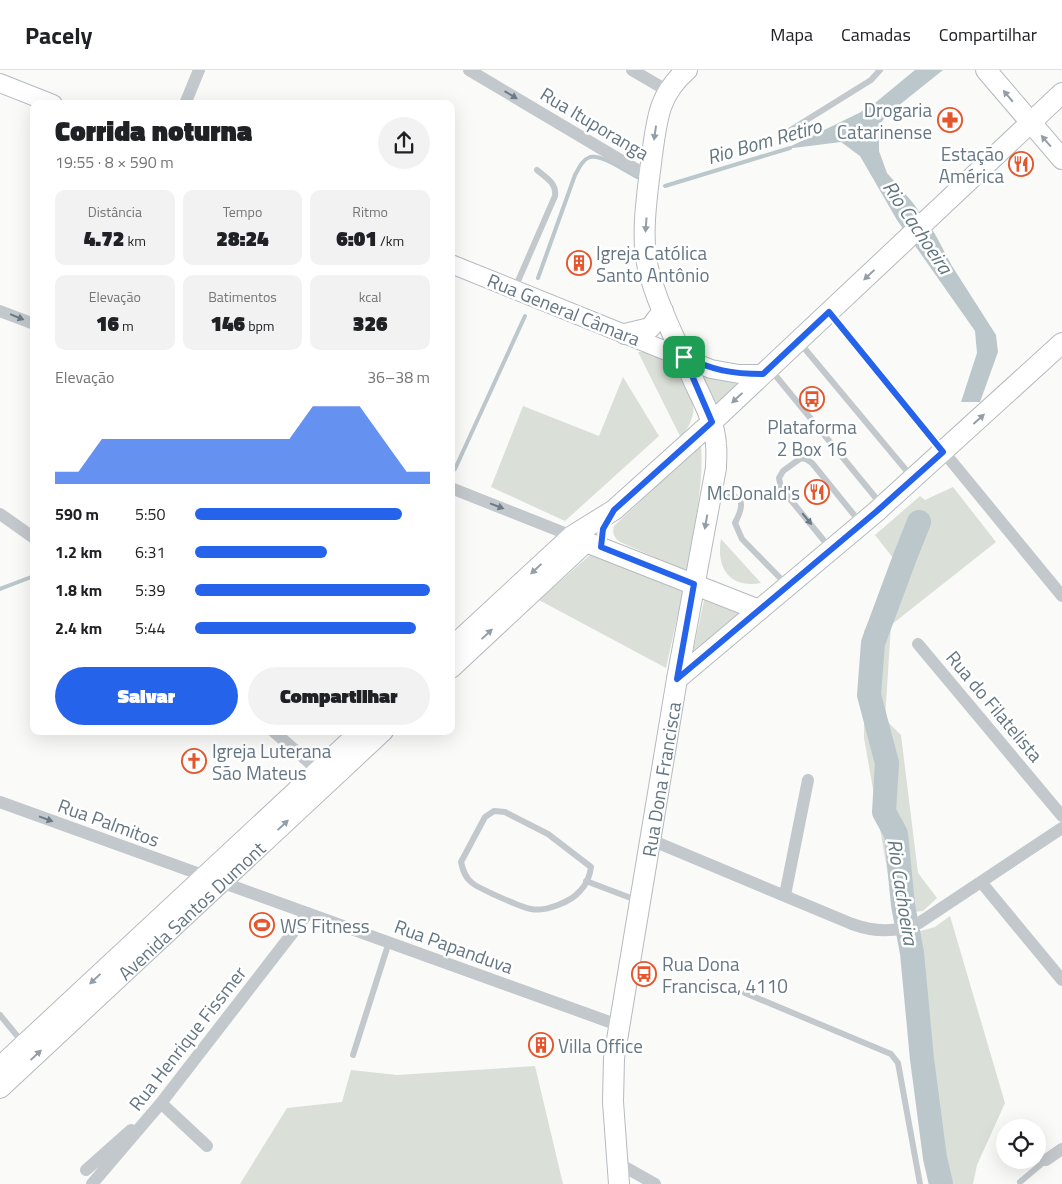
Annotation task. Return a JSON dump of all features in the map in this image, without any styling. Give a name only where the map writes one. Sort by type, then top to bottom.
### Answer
[{"type":"main road","name":"Rua Dona Francisca","points":[[619,1184],[616,1162],[613,1080],[618,1025],[677,679],[716,468],[716,444],[712,422],[663,311],[645,254],[649,177],[658,114],[668,91],[687,70]]},
{"type":"main road","points":[[986,70],[1062,159]]},
{"type":"main road","points":[[0,82],[43,100]]},
{"type":"main road","points":[[455,664],[586,542],[614,510],[712,422],[1062,93]]},
{"type":"main road","name":"Rua General Câmara","points":[[455,266],[723,372],[740,374],[766,371]]},
{"type":"main road","points":[[625,334],[650,328],[663,311]]},
{"type":"main road","points":[[677,679],[883,506],[1062,343]]},
{"type":"main road","points":[[455,645],[603,529],[614,510]]},
{"type":"main road","points":[[586,542],[759,610]]},
{"type":"main road","name":"Avenida Santos Dumont","points":[[0,1088],[357,735]]},
{"type":"main road","name":"Avenida Santos Dumont","points":[[0,1067],[378,735]]},
{"type":"street","points":[[187,100],[200,70]]},
{"type":"street","name":"Rua Ituporanga","points":[[469,70],[649,177]]},
{"type":"street","points":[[632,70],[668,91]]},
{"type":"street","points":[[0,311],[30,322]]},
{"type":"street","points":[[943,452],[1062,596]]},
{"type":"street","points":[[455,490],[586,542]]},
{"type":"street","points":[[0,514],[30,535]]},
{"type":"street","name":"Rua do Filatelista","points":[[918,644],[1062,816]]},
{"type":"street","points":[[278,735],[319,771]]},
{"type":"street","points":[[785,896],[808,780]]},
{"type":"street","name":"Rua Palmitos","points":[[0,802],[213,879]]},
{"type":"street","points":[[651,840],[864,928],[888,931],[908,928],[1062,828]]},
{"type":"street","name":"Rua Papanduva","points":[[213,879],[618,1025]]},
{"type":"street","points":[[981,882],[1062,980]]},
{"type":"street","name":"Rua Henrique Fissmer","points":[[92,1184],[161,1103],[308,913]]},
{"type":"street","points":[[161,1103],[208,1146]]},
{"type":"street","points":[[86,1170],[149,1117]]},
{"type":"street","points":[[1046,1160],[1062,1149]]},
{"type":"street","points":[[616,1162],[655,1184]]},
{"type":"lane","points":[[789,131],[871,80],[880,70]]},
{"type":"lane","points":[[515,289],[555,196],[556,190],[553,184],[536,170]]},
{"type":"lane","points":[[829,312],[943,452]]},
{"type":"lane","points":[[798,341],[913,479]]},
{"type":"lane","points":[[766,371],[883,506]]},
{"type":"lane","points":[[832,549],[781,488],[779,478],[783,471],[801,458],[812,463],[862,524]]},
{"type":"lane","points":[[712,487],[738,498],[742,504],[742,509],[736,523],[742,539],[787,586]]},
{"type":"lane","points":[[494,811],[505,812],[548,834],[591,867],[590,875],[586,881],[581,890],[573,897],[546,910],[530,909],[472,884],[463,873],[461,862],[485,817],[494,811]]},
{"type":"lane","points":[[586,881],[640,902]]},
{"type":"lane","points":[[353,1055],[389,942]]},
{"type":"lane","points":[[745,993],[891,1054],[898,1063],[920,1184]]},
{"type":"lane","points":[[0,1015],[24,1044]]},
{"type":"lane","points":[[1020,1182],[1035,1169]]},
{"type":"shaded area","points":[[638,352],[657,354],[671,363],[688,389],[692,398],[693,414],[681,438]]},
{"type":"shaded area","points":[[696,369],[737,384],[714,406]]},
{"type":"shaded area","points":[[623,377],[659,436],[565,521],[491,487],[523,406],[599,436]]},
{"type":"shaded area","points":[[701,444],[700,492],[686,571],[620,542],[616,539],[613,529]]},
{"type":"shaded area","points":[[953,487],[996,542],[891,625],[885,719],[901,735],[918,873],[937,898],[923,911],[895,914],[864,738],[864,631],[888,587],[897,563],[875,535],[920,496],[925,500]]},
{"type":"shaded area","points":[[721,539],[761,583],[741,583],[727,574],[721,559]]},
{"type":"shaded area","points":[[590,555],[683,591],[666,668],[539,600]]},
{"type":"shaded area","points":[[704,600],[740,614],[693,652]]},
{"type":"shaded area","points":[[950,916],[1005,1103],[998,1119],[996,1119],[977,1165],[973,1184],[947,1184],[945,1181],[948,1173],[933,1127],[933,1078],[927,1068],[928,1054],[921,1048],[913,1031],[920,1009],[918,983],[921,977],[913,947],[917,932],[935,927]]},
{"type":"shaded area","points":[[535,1066],[563,1184],[240,1184],[287,1108],[342,1102],[351,1070],[397,1075]]},
{"type":"water","points":[[915,70],[943,70],[888,114],[879,125],[879,151],[887,173],[913,203],[935,234],[952,266],[996,335],[998,352],[980,402],[961,402],[977,353],[975,331],[897,220],[860,156],[841,142],[785,149],[859,113],[875,103]]},
{"type":"waterway","name":"Rio Bom Retiro","points":[[665,186],[790,148]]},
{"type":"waterway","name":"Rio Bom Retiro","points":[[538,278],[575,175],[583,162],[590,157],[601,158],[637,177]]},
{"type":"waterway","name":"Rio Bom Retiro","points":[[455,469],[525,316]]},
{"type":"waterway","name":"Rio Cachoeira","points":[[919,522],[873,643],[869,695],[887,763],[884,812],[896,834],[903,905],[912,953],[922,1059],[935,1158],[941,1184]]},
{"type":"waterway","name":"Rio Bom Retiro","points":[[0,589],[30,578]]},
{"type":"place","name":"Drogaria Catarinense","points":[[950,120]]},
{"type":"place","name":"Estação América","points":[[1021,164]]},
{"type":"place","name":"Igreja Católica Santo Antônio","points":[[579,263]]},
{"type":"place","name":"Plataforma 2 Box 16","points":[[812,399]]},
{"type":"place","name":"McDonald's","points":[[817,492]]},
{"type":"place","name":"Igreja Luterana São Mateus","points":[[194,761]]},
{"type":"place","name":"WS Fitness","points":[[262,925]]},
{"type":"place","name":"Rua Dona Francisca, 4110","points":[[644,974]]},
{"type":"place","name":"Villa Office","points":[[541,1045]]},
{"type":"route","points":[[829,312],[943,452],[877,511],[677,679],[694,584],[601,547],[601,541],[603,529],[614,510],[712,422],[684,357],[711,369],[723,372],[763,374],[829,312]]}]
